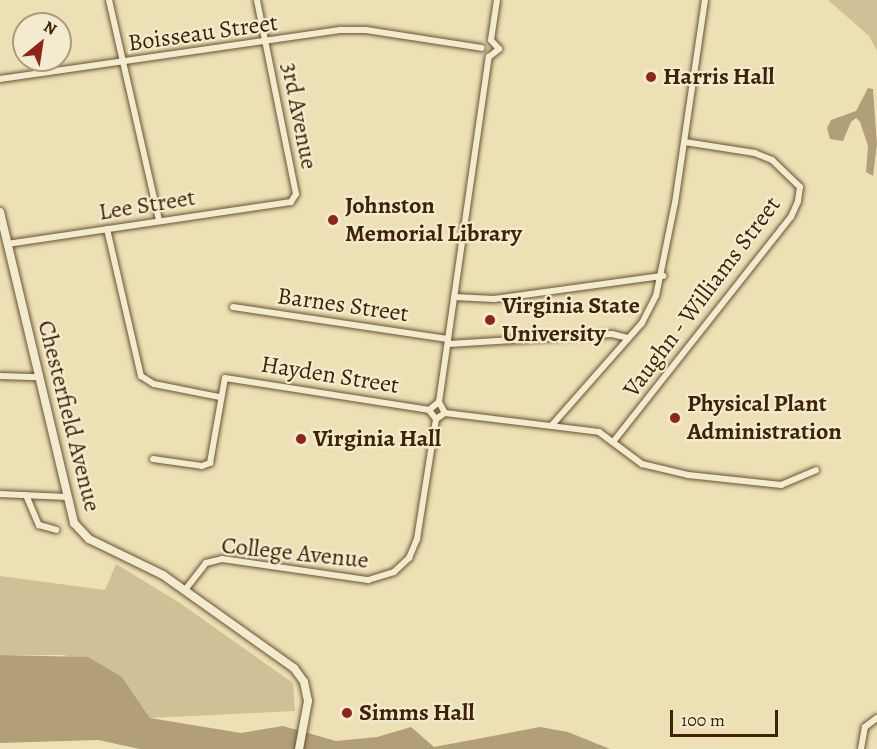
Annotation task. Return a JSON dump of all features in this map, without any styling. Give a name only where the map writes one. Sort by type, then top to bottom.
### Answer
[{"type":"main road","name":"Chesterfield Avenue","points":[[0,212],[74,523],[83,535],[185,590],[241,634],[294,668],[307,691],[299,749]]},
{"type":"street","points":[[109,0],[159,220]]},
{"type":"street","name":"3rd Avenue","points":[[257,0],[296,194],[291,202]]},
{"type":"street","points":[[497,0],[491,40],[482,48],[489,57],[439,402],[429,410],[436,419],[446,412],[599,432],[642,464],[688,475],[781,485],[816,470]]},
{"type":"street","points":[[552,425],[650,310],[663,276],[705,0]]},
{"type":"street","name":"Boisseau Street","points":[[0,79],[342,30],[366,30],[482,48]]},
{"type":"street","points":[[489,57],[495,56],[499,49],[491,40]]},
{"type":"street","name":"Vaughn - Williams Street","points":[[614,442],[792,217],[798,201],[800,187],[772,160],[755,153],[685,142]]},
{"type":"street","name":"Lee Street","points":[[7,244],[291,202]]},
{"type":"street","points":[[107,229],[141,376],[154,384],[219,397],[210,463],[202,466],[153,459]]},
{"type":"street","points":[[454,297],[494,299],[663,276]]},
{"type":"street","name":"Barnes Street","points":[[233,307],[448,341],[612,334],[628,338]]},
{"type":"street","points":[[0,376],[38,377]]},
{"type":"street","name":"Hayden Street","points":[[219,397],[225,378],[429,410]]},
{"type":"street","points":[[439,402],[446,412]]},
{"type":"street","name":"College Avenue","points":[[185,590],[206,563],[222,559],[368,580],[394,572],[409,558],[417,539],[436,419]]},
{"type":"street","points":[[0,494],[66,496]]},
{"type":"street","points":[[26,495],[39,525],[56,530]]},
{"type":"street","points":[[861,749],[865,727],[877,718]]},
{"type":"shaded area","points":[[828,0],[877,0],[877,51],[869,36]]},
{"type":"shaded area","points":[[868,88],[873,89],[877,144],[873,176],[866,172],[868,146],[860,122],[856,118],[851,122],[843,141],[830,139],[827,128],[831,120],[856,111]]},
{"type":"shaded area","points":[[116,564],[180,603],[293,683],[295,711],[150,718],[122,677],[64,655],[0,655],[0,576],[105,590]]},
{"type":"shaded area","points":[[0,655],[88,657],[122,677],[150,718],[241,733],[283,726],[336,741],[377,737],[411,727],[434,747],[540,727],[568,732],[610,749],[140,749],[98,740],[0,743]]},
{"type":"place","name":"Harris Hall","points":[[651,77]]},
{"type":"place","name":"Johnston Memorial Library","points":[[333,220]]},
{"type":"place","name":"Virginia State University","points":[[490,320]]},
{"type":"place","name":"Physical Plant Administration","points":[[675,418]]},
{"type":"place","name":"Virginia Hall","points":[[301,439]]},
{"type":"place","name":"Simms Hall","points":[[347,713]]}]
